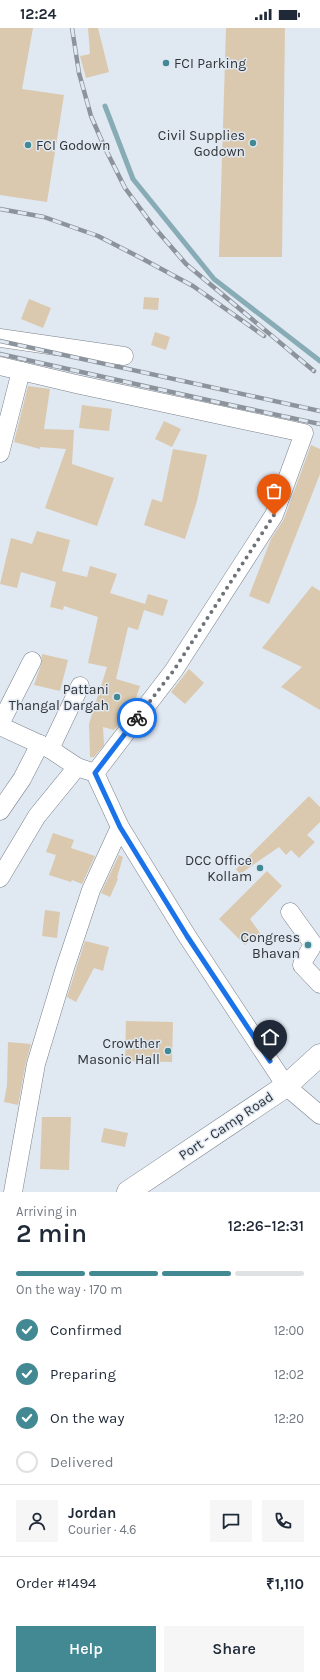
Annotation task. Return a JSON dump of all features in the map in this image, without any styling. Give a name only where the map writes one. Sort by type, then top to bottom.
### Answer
[{"type":"main road","name":"Port - Camp Road","points":[[128,1192],[286,1086],[320,1055]]},
{"type":"street","points":[[0,338],[124,356]]},
{"type":"street","points":[[0,366],[76,384],[304,433],[274,515],[174,670],[95,773]]},
{"type":"street","points":[[0,453],[22,371]]},
{"type":"street","points":[[32,661],[0,725],[45,746],[77,767],[95,773],[120,827],[187,936],[286,1086],[320,1115]]},
{"type":"street","points":[[0,810],[45,746],[80,686]]},
{"type":"street","points":[[0,878],[37,816],[77,767]]},
{"type":"street","points":[[14,1192],[36,1064],[65,968],[92,890],[120,827]]},
{"type":"street","points":[[290,912],[313,944],[310,952],[304,958],[302,965],[320,984]]},
{"type":"building","name":"FCI Godown","points":[[0,28],[33,28],[22,89],[64,95],[47,202],[0,195]]},
{"type":"building","points":[[88,28],[98,28],[109,72],[86,78],[80,56],[90,54]]},
{"type":"building","name":"Civil Supplies Godown","points":[[226,28],[285,28],[282,257],[219,257]]},
{"type":"building","points":[[144,297],[159,298],[158,310],[143,309]]},
{"type":"building","points":[[29,299],[51,308],[43,328],[21,319]]},
{"type":"building","points":[[155,332],[170,337],[166,350],[151,345]]},
{"type":"building","points":[[28,386],[50,389],[44,429],[74,430],[72,464],[114,478],[97,526],[45,508],[66,449],[40,447],[40,449],[14,442]]},
{"type":"building","points":[[82,405],[112,409],[109,431],[79,428]]},
{"type":"building","points":[[164,421],[181,429],[172,447],[155,439]]},
{"type":"building","points":[[311,445],[320,449],[320,474],[269,604],[249,596],[271,539],[284,519]]},
{"type":"building","points":[[173,449],[207,455],[197,501],[185,539],[144,525],[152,499],[162,502]]},
{"type":"building","points":[[37,531],[70,540],[62,571],[87,577],[90,566],[117,574],[110,593],[145,604],[148,594],[168,600],[163,616],[144,610],[138,630],[128,627],[116,679],[140,686],[134,704],[131,708],[128,707],[126,716],[114,730],[103,727],[104,745],[94,757],[90,757],[89,724],[107,667],[88,663],[98,617],[64,606],[63,610],[50,607],[56,582],[21,572],[17,588],[0,584],[11,538],[32,544]]},
{"type":"building","points":[[312,586],[320,591],[320,710],[281,687],[302,667],[262,648]]},
{"type":"building","points":[[42,654],[68,660],[60,691],[34,685],[41,665]]},
{"type":"building","points":[[189,669],[204,683],[185,704],[171,692]]},
{"type":"building","points":[[309,796],[320,807],[320,822],[307,835],[315,842],[299,858],[291,850],[286,855],[279,847],[240,874],[236,869]]},
{"type":"building","points":[[53,833],[74,840],[71,848],[95,856],[82,884],[72,880],[71,882],[49,875],[56,855],[46,852]]},
{"type":"building","points":[[119,855],[123,857],[118,879],[110,897],[101,893]]},
{"type":"building","points":[[267,871],[282,886],[250,919],[260,933],[245,945],[219,919]]},
{"type":"building","points":[[45,910],[60,912],[57,938],[42,936]]},
{"type":"building","points":[[85,941],[109,947],[103,971],[94,968],[76,1002],[67,997]]},
{"type":"building","points":[[126,1021],[173,1022],[172,1062],[125,1061]]},
{"type":"building","points":[[8,1042],[31,1044],[18,1105],[4,1102],[7,1085]]},
{"type":"building","points":[[42,1117],[71,1117],[69,1170],[40,1169]]},
{"type":"building","points":[[104,1128],[128,1133],[125,1147],[101,1142]]},
{"type":"waterway","points":[[105,106],[133,179],[214,279],[320,361]]},
{"type":"railway","points":[[72,28],[79,73],[91,116],[125,188],[154,227],[186,264],[314,371]]},
{"type":"railway","points":[[0,209],[44,217],[98,236],[193,286],[264,336]]},
{"type":"railway","points":[[0,341],[320,411]]},
{"type":"railway","points":[[0,354],[320,424]]},
{"type":"way so far","points":[[137,718],[174,670],[274,515]]},
{"type":"place","name":"FCI Parking","points":[[166,63]]},
{"type":"place","name":"Civil Supplies Godown","points":[[253,143]]},
{"type":"place","name":"FCI Godown","points":[[28,145]]},
{"type":"place","name":"Pattani Thangal Dargah","points":[[117,697]]},
{"type":"place","name":"DCC Office Kollam","points":[[260,868]]},
{"type":"place","name":"Congress Bhavan","points":[[308,945]]},
{"type":"place","name":"Crowther Masonic Hall","points":[[168,1051]]},
{"type":"route","points":[[137,718],[95,773],[120,827],[187,936],[270,1061]]}]
